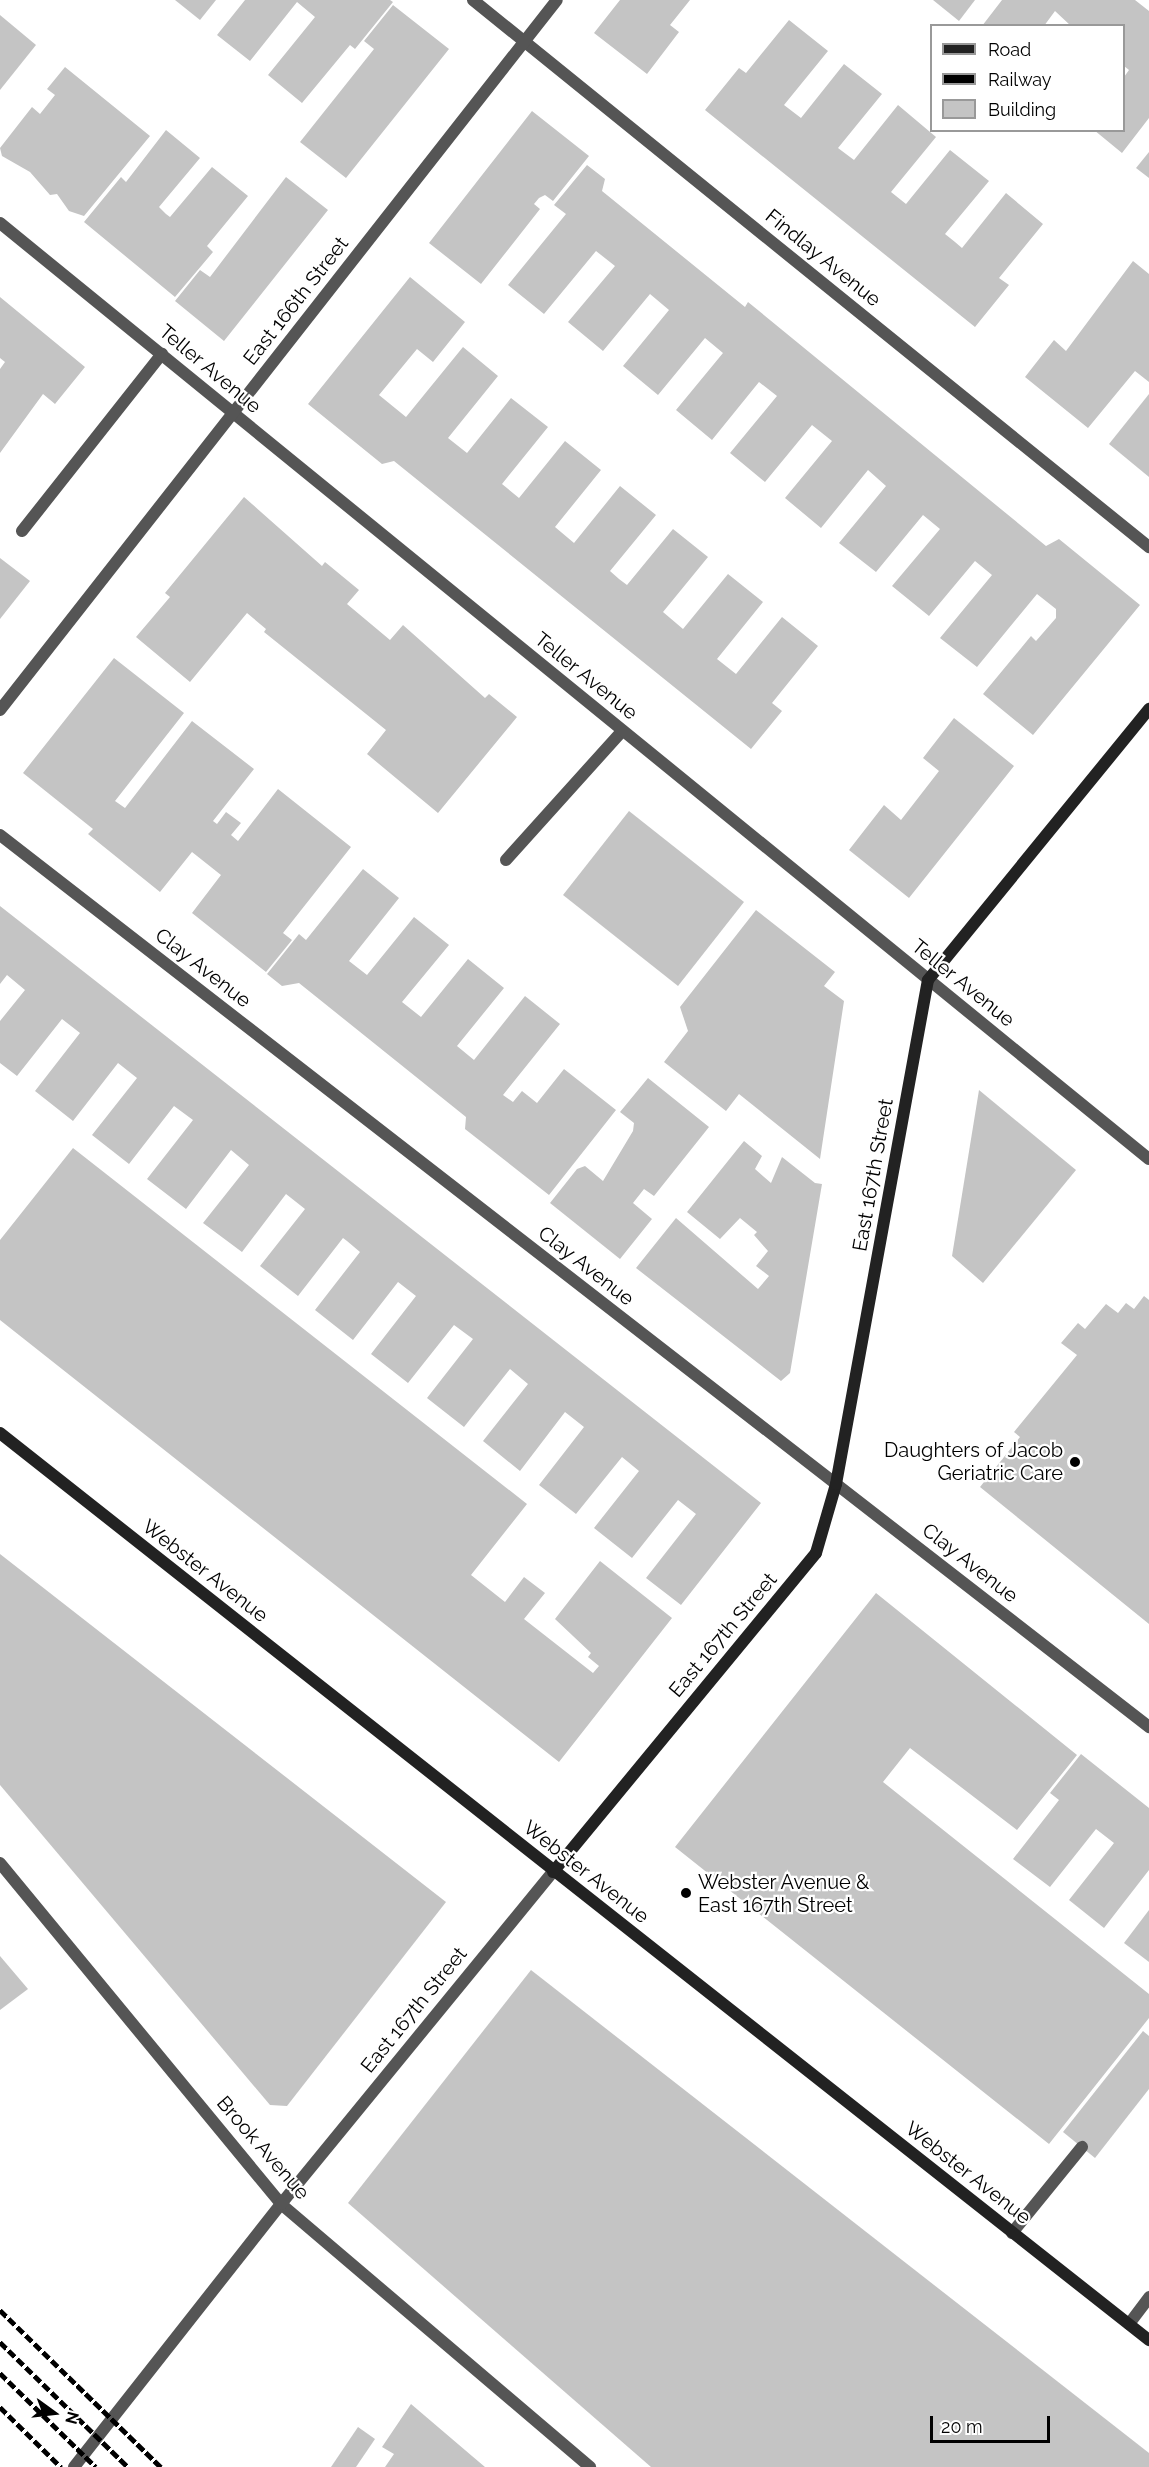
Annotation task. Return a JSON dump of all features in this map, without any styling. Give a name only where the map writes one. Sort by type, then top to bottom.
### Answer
[{"type":"main road","name":"East 167th Street","points":[[553,1872],[816,1553],[836,1484],[928,980],[1149,709]]},
{"type":"main road","name":"Webster Avenue","points":[[0,1433],[553,1872],[1149,2340]]},
{"type":"street","name":"Findlay Avenue","points":[[473,0],[1149,547]]},
{"type":"street","name":"East 166th Street","points":[[0,711],[557,0]]},
{"type":"street","name":"Teller Avenue","points":[[0,223],[1149,1159]]},
{"type":"street","points":[[22,531],[162,354]]},
{"type":"street","points":[[507,860],[622,731]]},
{"type":"street","name":"Clay Avenue","points":[[0,835],[1149,1727]]},
{"type":"street","name":"Brook Avenue","points":[[0,1863],[281,2204],[590,2467]]},
{"type":"street","name":"East 167th Street","points":[[74,2467],[281,2204],[553,1872]]},
{"type":"street","points":[[1012,2233],[1082,2147]]},
{"type":"street","points":[[1129,2324],[1149,2297]]},
{"type":"building","points":[[175,0],[216,0],[200,20]]},
{"type":"building","points":[[245,0],[390,0],[393,2],[355,49],[350,45],[302,103],[268,75],[315,17],[297,2],[250,61],[217,35]]},
{"type":"building","points":[[620,0],[690,0],[670,25],[679,32],[647,74],[594,33]]},
{"type":"building","points":[[933,0],[975,0],[959,21]]},
{"type":"building","points":[[1002,0],[1135,0],[1149,11],[1149,118],[1122,153],[1096,132],[1125,132],[1125,76],[1129,70],[1125,67],[1125,24],[1069,24],[1055,11],[1045,24],[984,24]]},
{"type":"building","points":[[393,5],[449,49],[346,178],[300,142],[374,49],[364,41]]},
{"type":"building","points":[[0,15],[36,45],[0,90]]},
{"type":"building","points":[[789,20],[828,51],[784,105],[801,118],[844,64],[882,94],[838,148],[854,160],[898,105],[936,137],[891,192],[906,204],[950,150],[989,181],[945,234],[962,248],[1006,193],[1043,224],[999,278],[1009,285],[975,327],[705,110],[739,68],[746,73]]},
{"type":"building","points":[[65,67],[150,136],[84,216],[69,211],[57,194],[50,195],[30,172],[2,156],[0,148],[32,107],[40,114],[55,95],[47,89]]},
{"type":"building","points":[[532,111],[589,156],[553,201],[545,195],[539,198],[534,204],[540,209],[481,284],[429,243]]},
{"type":"building","points":[[166,130],[200,158],[159,207],[166,214],[170,217],[212,167],[248,196],[207,246],[213,252],[175,297],[84,222],[121,177],[126,182]]},
{"type":"building","points":[[1149,152],[1149,178],[1136,168]]},
{"type":"building","points":[[587,165],[605,179],[602,191],[745,307],[748,302],[1046,546],[1059,539],[1140,605],[1033,735],[983,694],[1031,636],[1036,641],[1056,618],[1056,609],[1037,594],[977,667],[940,638],[992,575],[975,561],[929,616],[892,586],[940,529],[923,515],[876,572],[839,543],[886,486],[868,470],[821,528],[785,498],[832,441],[812,425],[765,482],[730,453],[777,396],[759,382],[712,440],[676,410],[723,353],[705,338],[658,395],[623,366],[669,310],[650,294],[603,351],[568,322],[615,266],[596,251],[544,314],[508,285],[566,214],[554,205]]},
{"type":"building","points":[[286,177],[328,210],[224,341],[175,301],[200,270],[210,277]]},
{"type":"building","points":[[1133,261],[1149,274],[1149,382],[1135,371],[1088,428],[1025,377],[1054,340],[1066,351]]},
{"type":"building","points":[[410,277],[465,322],[433,362],[417,349],[379,395],[406,417],[463,347],[498,376],[448,438],[467,453],[511,398],[548,427],[502,484],[519,498],[565,441],[601,470],[555,527],[574,543],[620,486],[656,515],[610,571],[619,579],[627,585],[673,529],[708,557],[663,612],[683,629],[728,574],[763,602],[717,659],[736,674],[782,617],[818,646],[772,703],[782,711],[751,749],[394,461],[382,464],[308,404]]},
{"type":"building","points":[[0,297],[85,367],[55,404],[43,394],[0,453],[0,369],[5,362],[0,358]]},
{"type":"building","points":[[1149,394],[1149,477],[1109,444]]},
{"type":"building","points":[[244,497],[322,566],[325,562],[359,590],[347,604],[390,640],[403,625],[485,698],[489,694],[517,717],[438,813],[367,754],[386,730],[264,632],[266,629],[247,613],[190,682],[136,637],[170,597],[165,593]]},
{"type":"building","points":[[0,558],[30,581],[0,619]]},
{"type":"building","points":[[114,658],[184,713],[115,801],[125,808],[192,721],[254,769],[213,821],[217,824],[226,812],[241,823],[231,835],[238,841],[278,789],[351,847],[283,933],[292,940],[266,972],[192,913],[221,875],[192,852],[160,892],[88,834],[93,829],[23,773]]},
{"type":"building","points":[[954,718],[1014,766],[909,898],[849,850],[884,805],[901,820],[939,771],[923,758]]},
{"type":"building","points":[[629,811],[744,902],[678,986],[563,895]]},
{"type":"building","points":[[363,869],[399,898],[349,961],[367,975],[414,917],[449,945],[402,1002],[421,1017],[468,959],[504,988],[457,1046],[474,1060],[525,996],[560,1024],[503,1095],[513,1102],[522,1091],[537,1103],[564,1069],[616,1110],[549,1195],[465,1129],[466,1117],[299,983],[282,986],[267,974],[299,934],[306,940]]},
{"type":"building","points":[[0,906],[761,1503],[681,1605],[646,1578],[696,1514],[678,1500],[632,1558],[594,1528],[639,1471],[622,1457],[576,1514],[539,1485],[584,1427],[565,1412],[520,1471],[483,1441],[528,1384],[510,1369],[464,1427],[427,1398],[473,1339],[454,1325],[408,1383],[371,1354],[416,1296],[398,1282],[353,1340],[315,1310],[360,1252],[347,1241],[343,1238],[298,1296],[260,1266],[305,1209],[286,1194],[242,1252],[203,1223],[249,1165],[231,1150],[186,1209],[147,1179],[193,1120],[174,1106],[129,1164],[92,1135],[137,1078],[118,1063],[73,1121],[35,1091],[80,1033],[62,1019],[17,1076],[0,1063],[0,1021],[25,990],[7,975],[0,984]]},
{"type":"building","points":[[756,910],[835,972],[824,986],[844,1001],[820,1159],[739,1094],[726,1111],[664,1062],[688,1031],[680,1007]]},
{"type":"building","points":[[648,1078],[709,1127],[654,1196],[644,1189],[633,1203],[652,1219],[620,1259],[550,1203],[577,1169],[585,1166],[603,1181],[633,1131],[634,1123],[620,1112]]},
{"type":"building","points":[[979,1090],[1076,1170],[983,1283],[952,1256]]},
{"type":"building","points":[[744,1141],[762,1156],[755,1169],[771,1183],[782,1157],[815,1183],[822,1184],[790,1373],[781,1381],[636,1268],[676,1218],[758,1289],[769,1276],[756,1266],[768,1251],[754,1235],[757,1232],[740,1218],[720,1239],[687,1212]]},
{"type":"building","points":[[73,1148],[527,1504],[471,1575],[505,1602],[524,1577],[545,1593],[524,1619],[593,1673],[599,1666],[588,1657],[591,1653],[555,1619],[600,1561],[672,1618],[559,1762],[0,1320],[0,1240]]},
{"type":"building","name":"Daughters of Jacob Geriatric Care","points":[[1144,1296],[1149,1300],[1149,1624],[980,1487],[1020,1437],[1014,1432],[1077,1355],[1061,1343],[1078,1323],[1085,1329],[1106,1304],[1118,1313],[1126,1303],[1134,1309]]},
{"type":"building","points":[[0,1554],[446,1902],[287,2106],[270,2105],[0,1785]]},
{"type":"building","points":[[876,1593],[1077,1755],[1017,1830],[910,1748],[883,1782],[1149,1994],[1149,2018],[1049,2144],[675,1847]]},
{"type":"building","points":[[1081,1754],[1149,1808],[1149,1870],[1104,1928],[1069,1900],[1114,1843],[1096,1829],[1050,1887],[1013,1859],[1059,1800],[1050,1793]]},
{"type":"building","points":[[1149,1910],[1149,1962],[1124,1943]]},
{"type":"building","points":[[0,1956],[28,1989],[0,2010]]},
{"type":"building","points":[[531,1970],[1149,2453],[1149,2467],[651,2467],[348,2203]]},
{"type":"building","points":[[1143,2031],[1149,2036],[1149,2089],[1095,2158],[1063,2132]]},
{"type":"building","points":[[411,2404],[485,2467],[385,2467],[394,2454],[382,2447]]},
{"type":"building","points":[[358,2427],[375,2439],[356,2467],[331,2467]]},
{"type":"railway","points":[[0,2310],[161,2467]]},
{"type":"railway","points":[[0,2342],[128,2467]]},
{"type":"railway","points":[[0,2373],[96,2467]]},
{"type":"railway","points":[[0,2407],[61,2467]]},
{"type":"place","name":"Daughters of Jacob Geriatric Care","points":[[1075,1462]]},
{"type":"place","name":"Webster Avenue & East 167th Street","points":[[686,1893]]}]
